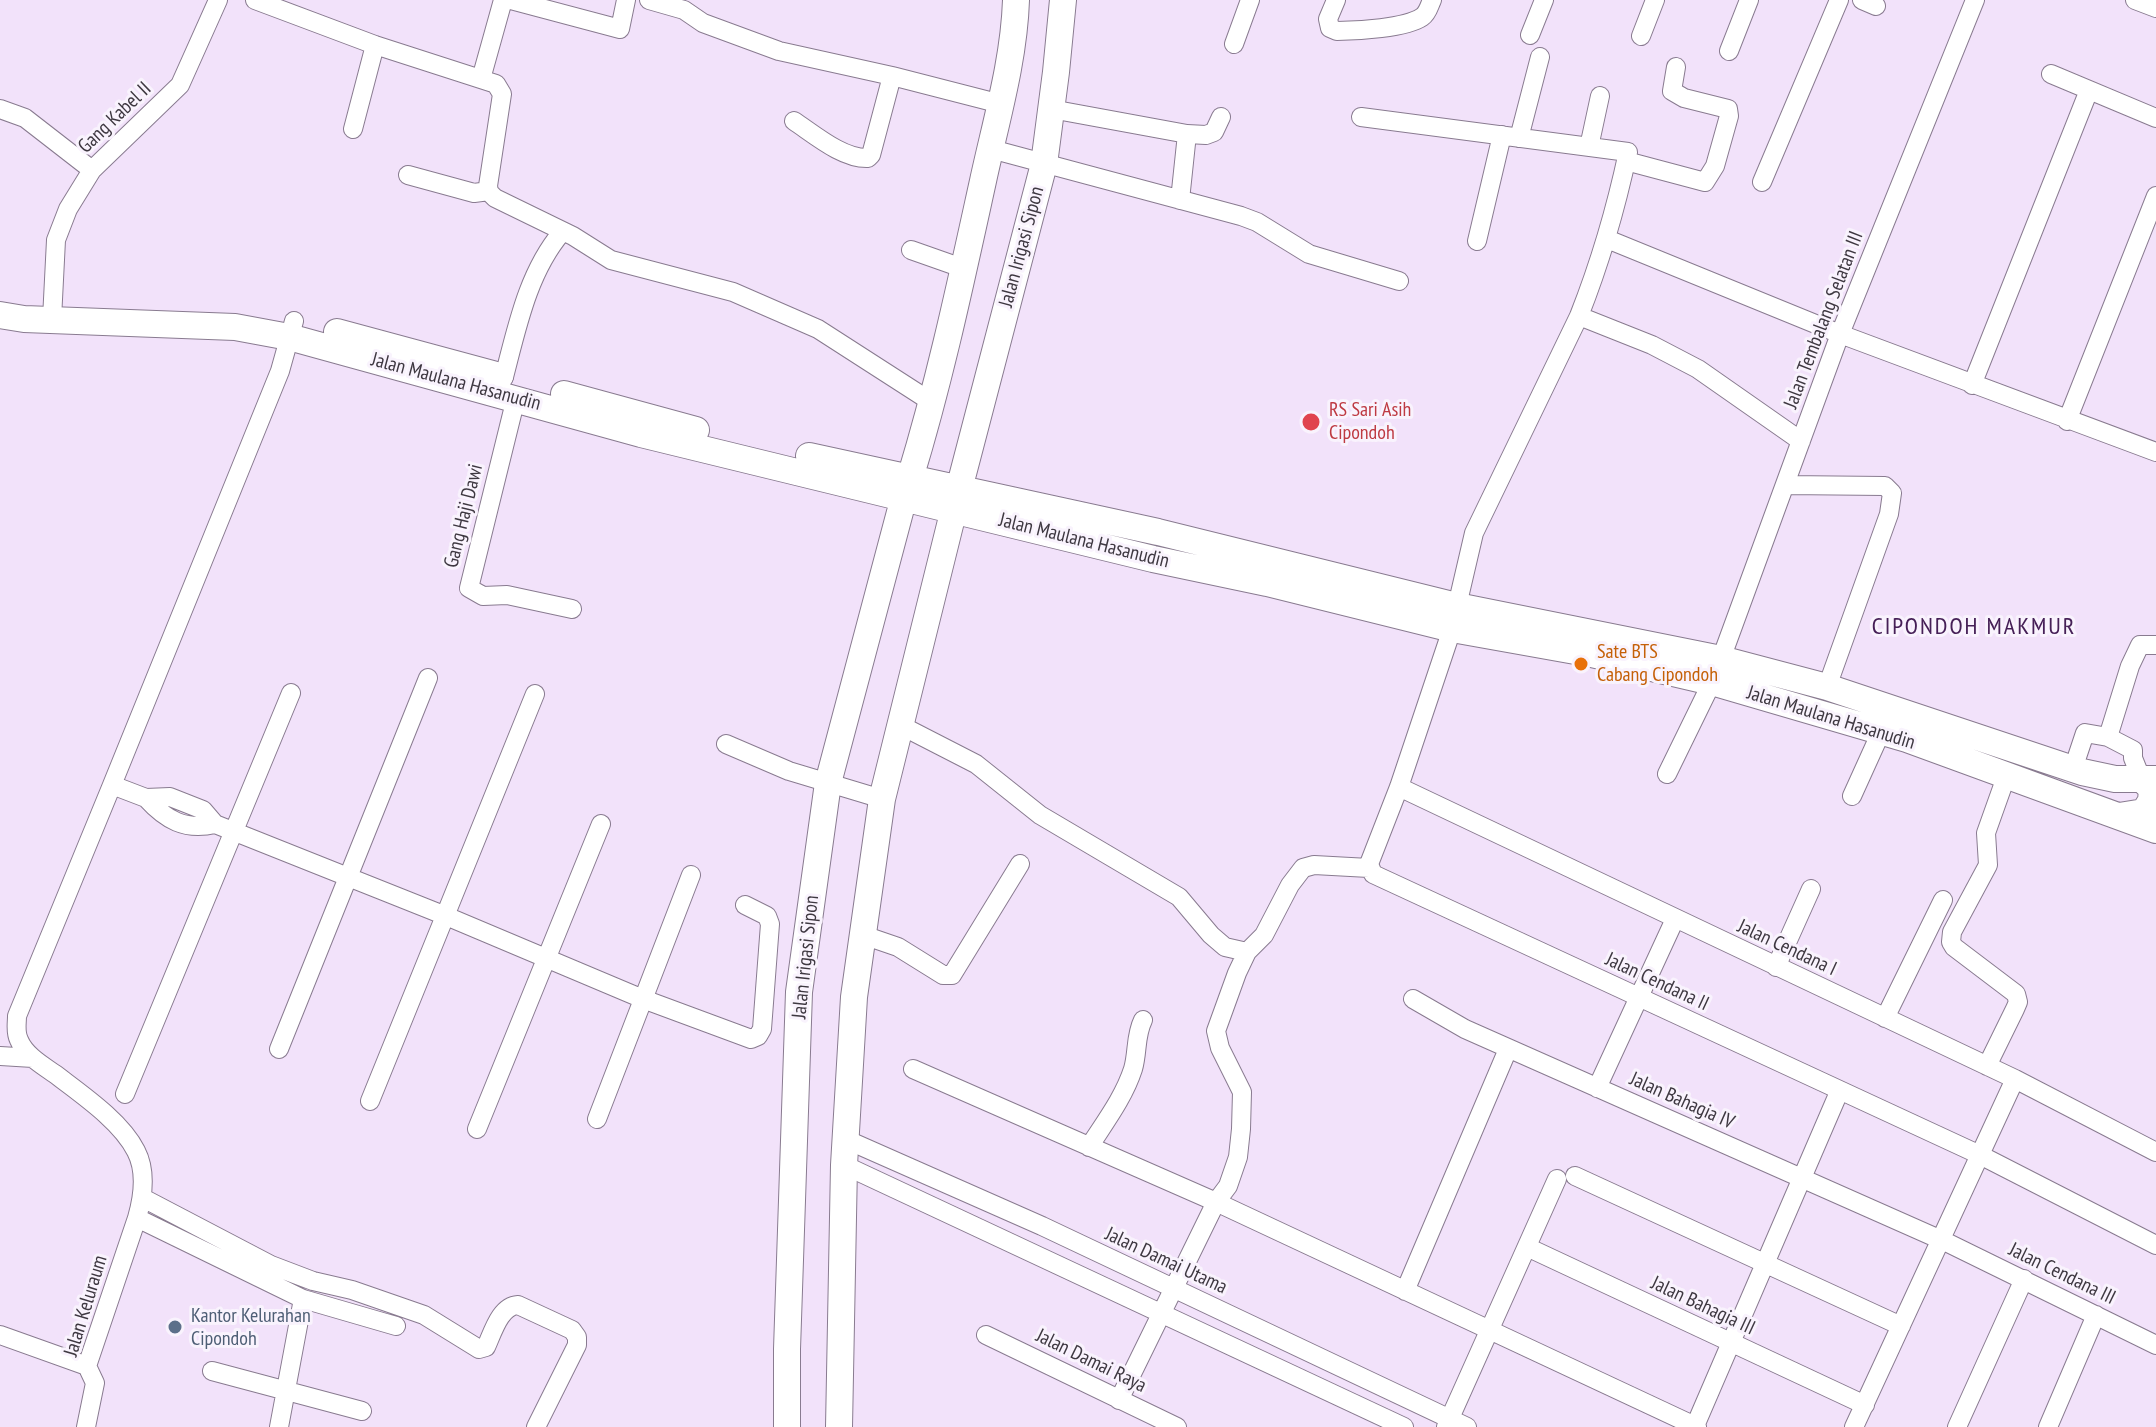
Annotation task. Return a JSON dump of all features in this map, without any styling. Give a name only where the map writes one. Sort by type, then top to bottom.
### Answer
[{"type":"street","name":"Gang Kabel II","points":[[52,304],[54,254],[60,226],[92,170],[180,85],[218,0]]},
{"type":"street","points":[[255,0],[375,45],[499,85],[502,94],[489,191]]},
{"type":"street","points":[[481,79],[503,0]]},
{"type":"street","points":[[511,0],[620,29],[626,0]]},
{"type":"street","points":[[649,0],[684,10],[703,23],[779,51],[1001,104]]},
{"type":"street","name":"Jalan Irigasi Sipon","points":[[787,1427],[787,1333],[799,992],[832,784],[913,485],[994,150],[1016,20],[1016,0]]},
{"type":"street","name":"Jalan Irigasi Sipon","points":[[839,1427],[844,1165],[854,997],[879,798],[1042,163],[1063,0]]},
{"type":"street","points":[[1234,44],[1250,0]]},
{"type":"street","points":[[1336,0],[1328,19],[1330,28],[1350,31],[1420,19],[1427,13],[1432,0]]},
{"type":"street","points":[[1530,35],[1544,0]]},
{"type":"street","points":[[1641,36],[1655,0]]},
{"type":"street","points":[[1729,51],[1749,0]]},
{"type":"street","points":[[1762,182],[1839,0]]},
{"type":"street","name":"Jalan Tembalang Selatan III","points":[[1667,774],[1716,671],[1840,334],[1975,0]]},
{"type":"street","points":[[2135,0],[2156,8]]},
{"type":"street","points":[[353,129],[375,45]]},
{"type":"street","points":[[1477,241],[1510,137],[1540,57]]},
{"type":"street","points":[[1626,161],[1705,182],[1715,166],[1729,116],[1728,109],[1684,98],[1672,91],[1676,67]]},
{"type":"street","points":[[2051,74],[2156,118]]},
{"type":"street","points":[[794,121],[841,150],[868,158],[892,76]]},
{"type":"street","points":[[1972,385],[2089,90]]},
{"type":"street","points":[[1589,147],[1600,96]]},
{"type":"street","points":[[0,109],[25,118],[92,170]]},
{"type":"street","points":[[1051,109],[1206,135],[1214,132],[1221,117]]},
{"type":"street","points":[[1119,1400],[1216,1202],[1228,1186],[1238,1157],[1242,1092],[1220,1048],[1216,1031],[1223,1008],[1247,952],[1264,935],[1290,885],[1303,868],[1314,865],[1369,868],[1459,604],[1474,533],[1579,316],[1607,239],[1628,152],[1361,117]]},
{"type":"street","points":[[1180,200],[1187,134]]},
{"type":"street","points":[[994,150],[1257,222],[1309,254],[1399,281]]},
{"type":"street","points":[[408,175],[474,193],[489,191]]},
{"type":"street","points":[[489,191],[499,201],[611,260],[733,292],[818,329],[930,413]]},
{"type":"street","points":[[2067,421],[2156,196]]},
{"type":"street","points":[[509,379],[518,324],[539,265],[562,232]]},
{"type":"street","points":[[1607,239],[1840,334],[2067,421],[2154,446]]},
{"type":"street","points":[[911,250],[965,269]]},
{"type":"street","name":"Jalan Maulana Hasanudin","points":[[0,298],[27,304],[160,305],[239,311],[290,336],[414,351],[729,439],[1214,559],[1459,604],[1716,671],[2156,830]]},
{"type":"street","name":"Jalan Maulana Hasanudin","points":[[0,315],[24,319],[52,304]]},
{"type":"street","points":[[1579,316],[1652,345],[1698,369],[1801,441]]},
{"type":"street","points":[[290,336],[280,371],[17,1016],[18,1039],[33,1058],[112,1121],[136,1151],[142,1172],[143,1198],[271,1265],[424,1315],[479,1349],[486,1347],[509,1305],[518,1305],[572,1330],[576,1334],[577,1345],[536,1427]]},
{"type":"street","name":"Gang Haji Dawi","points":[[509,379],[469,588],[483,596],[507,595],[572,609]]},
{"type":"street","points":[[1785,485],[1885,486],[1892,493],[1889,514],[1827,687]]},
{"type":"street","points":[[2108,737],[2126,676],[2140,645],[2156,645]]},
{"type":"street","name":"Jalan Maulana Hasanudin","points":[[1716,671],[1827,687],[2073,769],[2115,779],[2148,779]]},
{"type":"street","points":[[279,1049],[428,678]]},
{"type":"street","points":[[125,1094],[291,693]]},
{"type":"street","points":[[370,1101],[535,694]]},
{"type":"street","points":[[900,725],[976,764],[1040,815],[1179,897],[1218,941],[1239,952],[1247,952]]},
{"type":"street","points":[[1852,796],[1881,732]]},
{"type":"street","points":[[2073,769],[2085,733],[2108,737],[2133,750],[2133,758],[2152,789],[2151,801],[2144,812],[2119,816]]},
{"type":"street","points":[[726,744],[746,755],[879,798]]},
{"type":"street","points":[[1987,1066],[2018,1002],[2016,994],[1951,942],[1952,932],[1988,865],[1986,833],[2007,774]]},
{"type":"street","points":[[112,785],[146,798],[170,797],[203,810],[215,824],[643,999],[748,1038],[760,1034],[770,921],[767,916],[745,905]]},
{"type":"street","name":"Jalan Cendana I","points":[[1399,787],[2015,1079],[2156,1152]]},
{"type":"street","points":[[477,1129],[601,824]]},
{"type":"street","points":[[863,935],[898,947],[945,976],[952,975],[1020,864]]},
{"type":"street","name":"Jalan Cendana II","points":[[1369,868],[1380,879],[1980,1155],[2156,1245]]},
{"type":"street","points":[[597,1119],[691,875]]},
{"type":"street","points":[[1776,967],[1811,889]]},
{"type":"street","points":[[1885,1018],[1943,900]]},
{"type":"street","points":[[1597,1088],[1675,919]]},
{"type":"street","name":"Jalan Bahagia IV","points":[[1413,999],[1508,1049],[1942,1240]]},
{"type":"street","points":[[1089,1147],[1133,1068],[1136,1039],[1143,1020]]},
{"type":"street","points":[[1405,1291],[1508,1049]]},
{"type":"street","points":[[0,1056],[33,1058]]},
{"type":"street","points":[[913,1069],[1216,1202],[1696,1426],[1839,1092]]},
{"type":"street","points":[[1854,1427],[2015,1079]]},
{"type":"street","name":"Jalan Damai Utama","points":[[845,1139],[1174,1289],[1447,1423],[1467,1427]]},
{"type":"street","points":[[844,1165],[1404,1427]]},
{"type":"street","points":[[1447,1423],[1527,1247],[1566,1178],[1901,1326]]},
{"type":"street","name":"Jalan Keluraum","points":[[86,1427],[95,1383],[87,1366],[143,1198]]},
{"type":"street","points":[[137,1218],[303,1299],[396,1326]]},
{"type":"street","name":"Jalan Cendana III","points":[[1942,1240],[2156,1345]]},
{"type":"street","name":"Jalan Bahagia III","points":[[1527,1247],[1863,1404]]},
{"type":"street","points":[[1957,1427],[2024,1279]]},
{"type":"street","points":[[279,1427],[303,1299]]},
{"type":"street","points":[[2048,1427],[2096,1315]]},
{"type":"street","points":[[0,1335],[87,1366]]},
{"type":"street","name":"Jalan Damai Raya","points":[[986,1335],[1177,1427]]},
{"type":"street","points":[[212,1371],[362,1411]]},
{"type":"place","name":"RS Sari Asih Cipondoh","points":[[1311,422]]},
{"type":"place","name":"Sate BTS Cabang Cipondoh","points":[[1581,664]]},
{"type":"place","name":"Kantor Kelurahan Cipondoh","points":[[175,1327]]},
{"type":"district","name":"CIPONDOH MAKMUR","points":[[1974,627]]}]
